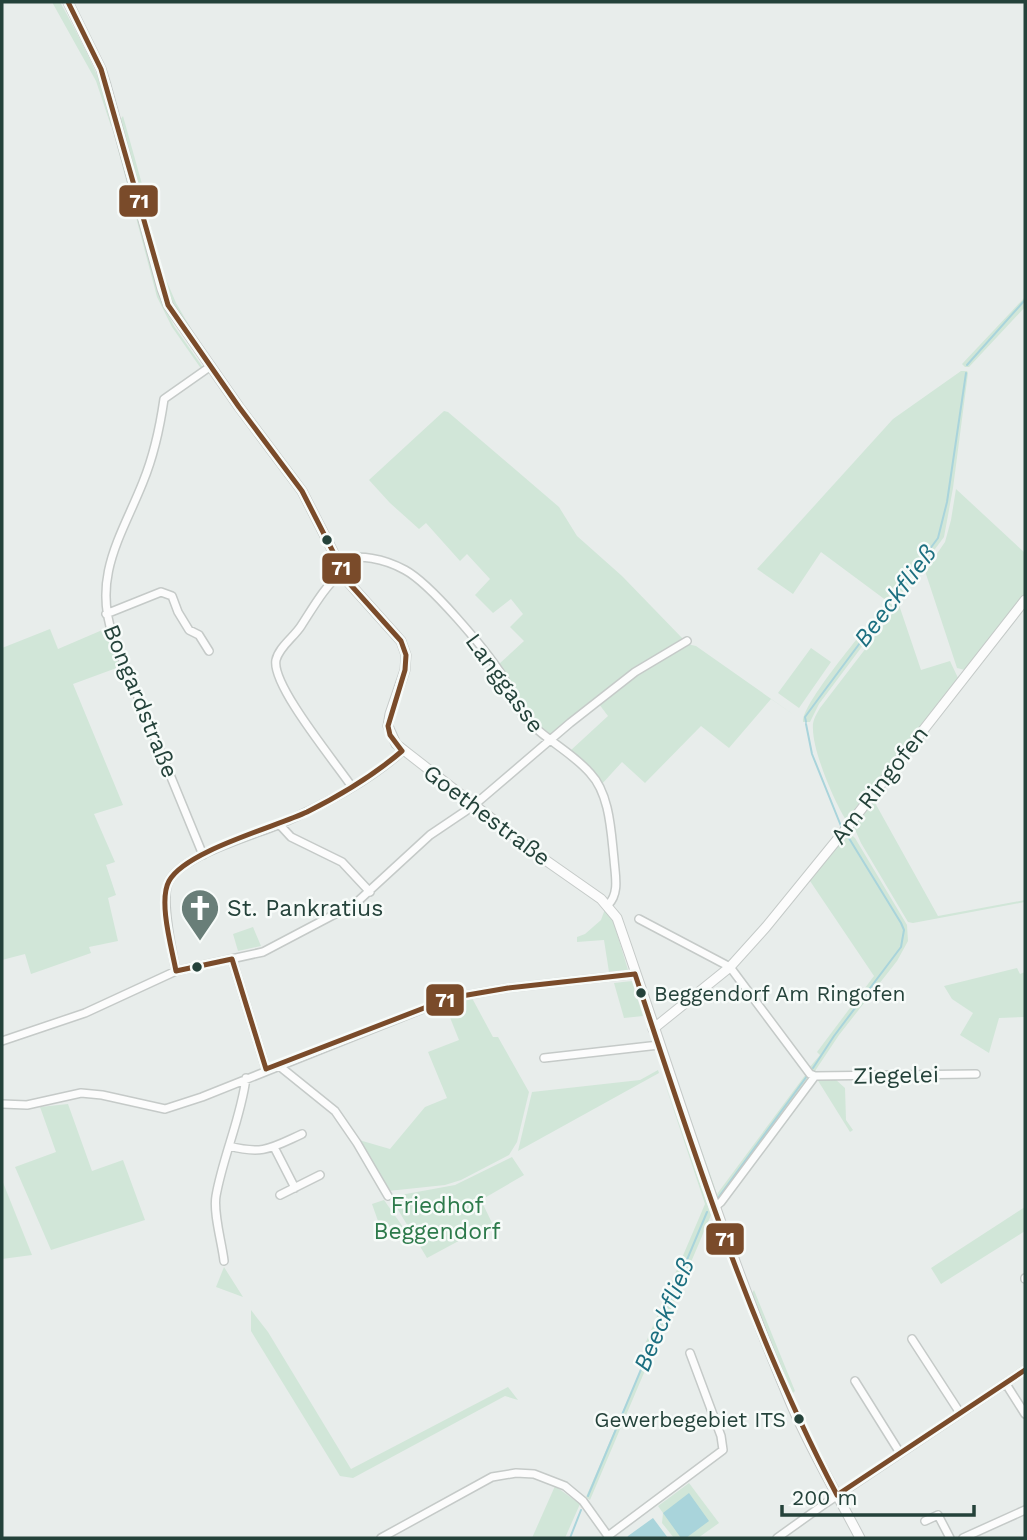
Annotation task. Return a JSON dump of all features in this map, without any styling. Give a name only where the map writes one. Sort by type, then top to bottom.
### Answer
[{"type":"street","name":"Goethestraße","points":[[68,2],[104,77],[162,289],[174,316],[302,491],[349,583],[397,634],[405,650],[405,670],[390,714],[390,735],[402,751],[608,905],[617,918],[715,1208],[792,1406],[860,1538]]},
{"type":"street","name":"Bongardstraße","points":[[203,855],[106,614],[106,580],[111,556],[144,481],[155,447],[164,399],[211,366]]},
{"type":"street","name":"Langgasse","points":[[338,561],[359,556],[407,571],[428,589],[485,652],[502,676],[518,708],[536,731],[591,774],[605,803],[616,879],[614,900],[608,905]]},
{"type":"street","points":[[343,570],[329,582],[275,662],[284,690],[352,787]]},
{"type":"street","points":[[106,614],[167,592],[172,596],[178,612],[190,629],[199,635],[209,651]]},
{"type":"street","name":"Am Ringofen","points":[[653,1029],[730,967],[849,825],[1025,600]]},
{"type":"street","points":[[2,1041],[85,1013],[176,971],[263,952],[356,903],[420,843],[473,806],[635,672],[687,641]]},
{"type":"street","points":[[176,971],[166,890],[175,873],[203,855],[279,824],[352,787],[380,770],[402,751]]},
{"type":"street","points":[[279,824],[292,837],[342,862],[370,892]]},
{"type":"street","points":[[639,919],[730,967],[808,1072],[815,1076],[715,1208]]},
{"type":"street","points":[[232,959],[266,1069]]},
{"type":"street","points":[[2,1104],[27,1105],[81,1093],[165,1109],[202,1097],[266,1069],[450,998],[509,988],[635,974]]},
{"type":"street","points":[[544,1058],[659,1045]]},
{"type":"street","points":[[278,1065],[335,1111],[358,1143],[388,1196]]},
{"type":"street","name":"Ziegelei","points":[[815,1076],[976,1074]]},
{"type":"street","points":[[224,1261],[215,1198],[246,1078]]},
{"type":"street","points":[[229,1146],[255,1152],[274,1147],[302,1134]]},
{"type":"street","points":[[274,1147],[295,1188]]},
{"type":"street","points":[[281,1195],[320,1175]]},
{"type":"street","points":[[912,1339],[960,1413]]},
{"type":"street","points":[[381,1538],[492,1477],[516,1473],[534,1475],[565,1486],[583,1501],[608,1537],[723,1450],[721,1436],[690,1353]]},
{"type":"street","points":[[777,1538],[1025,1370]]},
{"type":"street","points":[[855,1381],[901,1452]]},
{"type":"street","points":[[1006,1384],[1025,1414]]},
{"type":"street","points":[[964,1538],[1025,1510]]},
{"type":"street","points":[[925,1521],[939,1515],[950,1538]]},
{"type":"green space","points":[[52,2],[60,2],[92,64],[107,101],[111,126],[96,81]]},
{"type":"green space","points":[[123,116],[145,195],[157,251],[120,120]]},
{"type":"green space","points":[[114,134],[161,300],[202,370],[172,327],[157,297]]},
{"type":"green space","points":[[163,273],[176,303],[224,377],[217,372],[172,304]]},
{"type":"green space","points":[[1025,297],[1025,307],[969,367],[965,367],[962,364]]},
{"type":"green space","points":[[961,371],[968,373],[944,537],[819,704],[810,722],[803,722],[825,680],[887,601],[821,552],[793,594],[757,569],[893,419]]},
{"type":"green space","points":[[444,411],[559,507],[577,536],[622,576],[684,640],[550,735],[529,717],[499,664],[524,641],[510,627],[523,614],[511,599],[493,613],[475,595],[490,579],[467,554],[460,561],[426,523],[419,529],[369,480]]},
{"type":"green space","points":[[956,489],[1025,553],[1025,595],[965,670],[957,668],[925,571],[945,542]]},
{"type":"green space","points":[[1025,604],[1025,607],[988,652]]},
{"type":"green space","points":[[899,605],[921,670],[950,661],[958,678],[846,820],[820,763],[814,739],[814,721],[820,708]]},
{"type":"green space","points":[[107,628],[122,666],[73,684],[123,805],[94,814],[115,862],[106,865],[116,895],[108,898],[118,941],[89,947],[91,953],[31,974],[25,954],[2,960],[2,648],[50,629],[58,649]]},
{"type":"green space","points":[[687,644],[696,646],[797,717],[771,699],[729,748],[701,726],[645,783],[622,762],[601,785],[593,771],[570,751],[608,716],[599,704],[624,682]]},
{"type":"green space","points":[[811,648],[831,662],[799,708],[778,693]]},
{"type":"green space","points":[[951,699],[874,801],[938,916],[1025,902],[913,923],[908,922],[853,825]]},
{"type":"green space","points":[[847,831],[855,838],[907,925],[908,941],[897,961],[812,1072],[809,1068],[820,1055],[817,1052],[874,976],[810,881],[765,934]]},
{"type":"green space","points":[[605,909],[613,920],[628,970],[609,972],[604,940],[577,942],[577,937],[585,934],[601,920]]},
{"type":"green space","points":[[253,927],[261,946],[238,951],[233,934]]},
{"type":"green space","points":[[1017,968],[1020,974],[1025,972],[1025,1017],[999,1018],[989,1053],[960,1035],[973,1013],[952,999],[944,986]]},
{"type":"green space","points":[[632,981],[643,1016],[624,1018],[614,983]]},
{"type":"green space","points":[[472,998],[493,1037],[498,1037],[529,1092],[517,1142],[509,1155],[461,1180],[445,1185],[388,1191],[359,1140],[390,1149],[425,1107],[447,1098],[428,1052],[459,1040],[445,1005]]},
{"type":"green space","points":[[673,1068],[717,1194],[806,1074],[809,1077],[718,1201],[671,1069]]},
{"type":"green space","points":[[658,1070],[659,1073],[518,1151],[532,1092],[640,1080]]},
{"type":"green space","points":[[662,1075],[711,1215],[590,1500],[586,1497],[643,1364],[646,1355],[643,1349],[705,1204]]},
{"type":"green space","points":[[817,1079],[835,1079],[845,1088],[846,1120],[853,1130],[850,1132]]},
{"type":"green space","points":[[68,1104],[92,1171],[123,1160],[145,1220],[51,1250],[15,1167],[56,1152],[40,1107]]},
{"type":"green space","name":"Friedhof Beggendorf","points":[[512,1157],[524,1175],[481,1200],[492,1223],[427,1258],[394,1203],[395,1196],[455,1185]]},
{"type":"green space","points":[[2,1180],[32,1255],[2,1259]]},
{"type":"green space","points":[[384,1200],[403,1227],[384,1238],[372,1204]]},
{"type":"green space","points":[[1025,1207],[1025,1231],[941,1284],[931,1268]]},
{"type":"green space","points":[[224,1267],[243,1297],[216,1287]]},
{"type":"green space","points":[[754,1290],[795,1391],[792,1394],[752,1293]]},
{"type":"green space","points":[[251,1310],[268,1332],[351,1469],[508,1387],[518,1400],[505,1396],[353,1478],[340,1476],[251,1331]]},
{"type":"green space","points":[[689,1483],[719,1523],[698,1538],[674,1538],[662,1523],[663,1513],[658,1506]]},
{"type":"green space","points":[[555,1486],[580,1504],[565,1538],[532,1538]]},
{"type":"water","points":[[689,1493],[709,1521],[686,1538],[681,1538],[663,1513]]},
{"type":"water","points":[[653,1518],[668,1538],[627,1538],[628,1536]]},
{"type":"waterway","name":"Beeckfließ","points":[[967,365],[1025,300]]},
{"type":"waterway","name":"Beeckfließ","points":[[806,722],[805,717],[938,538],[947,502],[966,373]]},
{"type":"waterway","name":"Beeckfließ","points":[[806,724],[812,754],[841,826]]},
{"type":"waterway","name":"Beeckfließ","points":[[813,1068],[901,947],[904,930],[847,835]]},
{"type":"waterway","name":"Beeckfließ","points":[[718,1198],[807,1076]]},
{"type":"waterway","name":"Beeckfließ","points":[[588,1496],[707,1212]]},
{"type":"waterway","name":"Beeckfließ","points":[[570,1538],[581,1510]]},
{"type":"transit line","name":"71","points":[[68,2],[101,69],[168,305],[302,491],[349,583],[401,641],[406,655],[405,670],[388,726],[390,735],[402,751]]},
{"type":"transit line","name":"71","points":[[176,971],[165,900],[169,881],[178,870],[211,850],[320,806],[368,777],[402,751]]},
{"type":"transit line","name":"71","points":[[232,959],[266,1069]]},
{"type":"transit line","name":"71","points":[[176,971],[232,959]]},
{"type":"transit line","name":"71","points":[[635,974],[701,1173],[750,1304],[806,1433],[837,1495]]},
{"type":"transit line","name":"71","points":[[266,1069],[450,998],[508,988],[635,974]]},
{"type":"transit line","name":"71","points":[[837,1495],[1025,1370]]},
{"type":"place","name":"St. Pankratius","points":[[200,942]]},
{"type":"place","name":"Beggendorf Am Ringofen","points":[[641,993]]},
{"type":"place","name":"Gewerbegebiet ITS","points":[[799,1419]]}]
